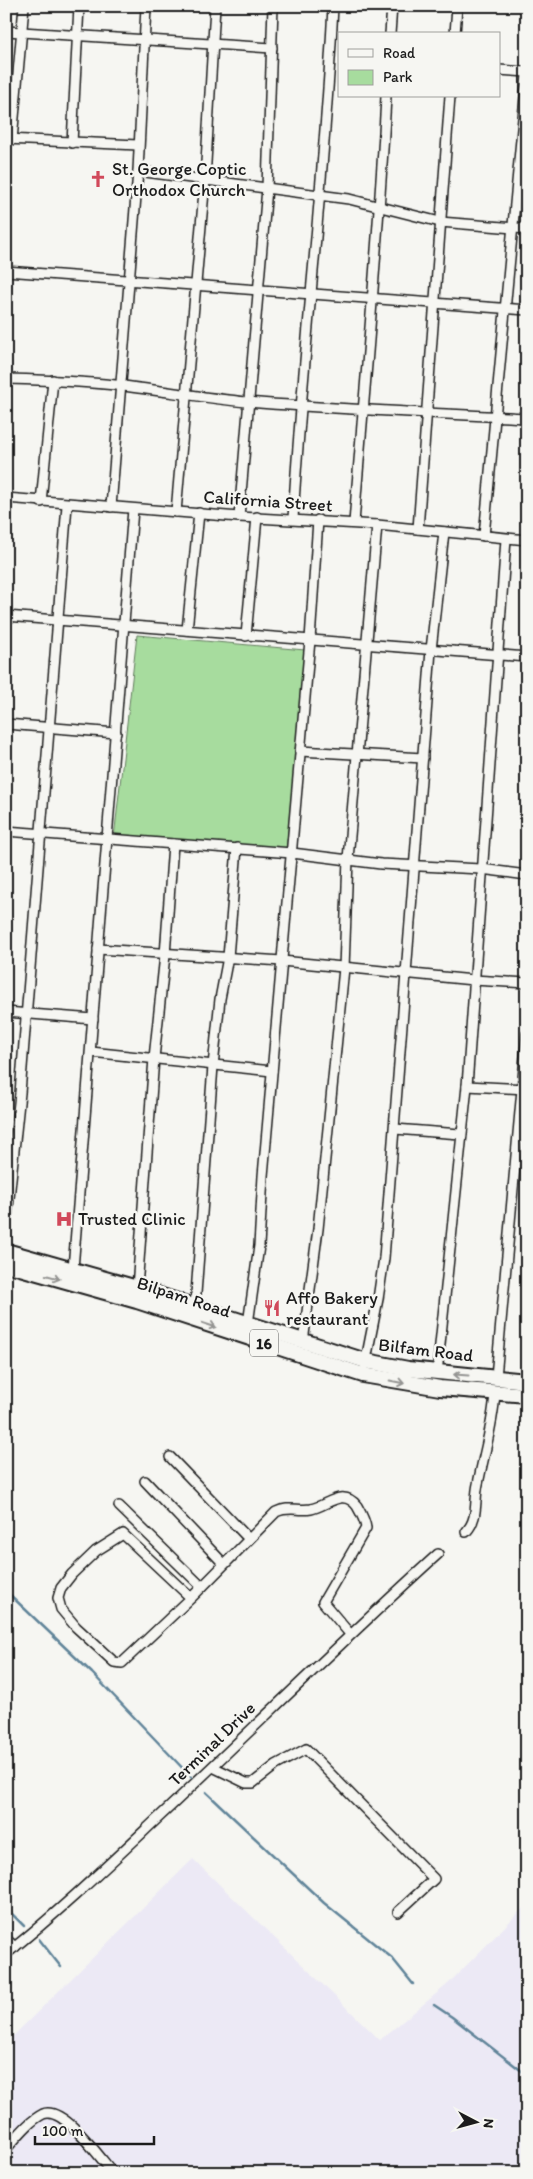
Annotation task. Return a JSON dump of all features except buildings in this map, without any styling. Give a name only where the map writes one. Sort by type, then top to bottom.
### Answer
[{"type":"main road","name":"Bilfam Road","points":[[6,1251],[137,1288],[248,1324],[303,1342],[365,1368],[496,1377],[527,1381]]},
{"type":"main road","name":"Bilpam Road","points":[[6,1264],[365,1368],[405,1383],[527,1395]]},
{"type":"street","points":[[24,6],[9,140],[138,145]]},
{"type":"street","points":[[72,143],[79,6]]},
{"type":"street","points":[[111,507],[138,171],[146,6]]},
{"type":"street","points":[[176,512],[205,180],[215,6]]},
{"type":"street","points":[[239,517],[247,402],[267,188],[273,6]]},
{"type":"street","points":[[293,519],[300,405],[335,59],[333,6]]},
{"type":"street","points":[[390,32],[392,6]]},
{"type":"street","points":[[455,32],[457,6]]},
{"type":"street","points":[[6,31],[143,39],[213,46],[272,48]]},
{"type":"street","points":[[484,536],[527,73],[500,70]]},
{"type":"street","points":[[354,523],[371,298],[380,207],[386,98]]},
{"type":"street","points":[[418,529],[450,98]]},
{"type":"street","points":[[138,171],[348,199],[440,222],[527,228]]},
{"type":"street","points":[[6,272],[527,310]]},
{"type":"street","points":[[6,379],[52,380],[122,386],[247,402],[363,408],[426,414],[527,418]]},
{"type":"street","points":[[41,502],[52,380]]},
{"type":"street","points":[[6,515],[7,498]]},
{"type":"street","name":"California Street","points":[[7,498],[67,505],[239,517],[318,520],[527,540]]},
{"type":"street","points":[[6,1227],[26,1014],[67,505]]},
{"type":"street","points":[[73,1269],[133,509]]},
{"type":"street","points":[[187,630],[199,513]]},
{"type":"street","points":[[246,636],[257,517]]},
{"type":"street","points":[[248,1324],[259,1246],[272,1071],[310,640],[318,520]]},
{"type":"street","points":[[303,1342],[319,1220],[344,968],[348,859],[377,525]]},
{"type":"street","points":[[365,1368],[384,1258],[431,650],[444,532]]},
{"type":"street","points":[[437,1373],[454,1218],[460,1134],[467,1086],[473,980],[506,538]]},
{"type":"street","points":[[6,616],[527,657]]},
{"type":"street","points":[[6,724],[116,733]]},
{"type":"street","points":[[300,751],[423,758]]},
{"type":"street","points":[[6,831],[237,848],[381,864],[481,869],[527,875]]},
{"type":"street","points":[[137,1288],[154,1058],[165,954],[173,844]]},
{"type":"street","points":[[195,1307],[213,1066],[220,1000],[228,957],[237,848]]},
{"type":"street","points":[[98,949],[282,961],[473,980],[527,983]]},
{"type":"street","points":[[6,1012],[93,1019]]},
{"type":"street","points":[[496,1377],[525,1089],[527,1034]]},
{"type":"street","points":[[91,1052],[272,1071]]},
{"type":"street","points":[[467,1086],[525,1089]]},
{"type":"street","points":[[395,1129],[460,1134]]},
{"type":"street","points":[[466,1532],[475,1517],[477,1486],[494,1419],[495,1393]]},
{"type":"street","points":[[170,1457],[249,1539]]},
{"type":"street","points":[[145,1481],[224,1564]]},
{"type":"street","points":[[191,1598],[122,1534],[96,1551],[72,1574],[60,1588],[58,1598],[61,1609],[76,1627],[118,1663],[122,1663],[191,1598],[276,1512],[284,1508],[313,1509],[339,1497],[348,1499],[355,1504],[366,1523],[364,1534],[323,1602],[350,1634]]},
{"type":"street","points":[[119,1506],[202,1587]]},
{"type":"street","name":"Terminal Drive","points":[[6,1954],[50,1919],[213,1767],[350,1634],[438,1554]]},
{"type":"street","points":[[213,1767],[246,1783],[253,1784],[276,1765],[306,1749],[434,1879],[398,1912]]},
{"type":"street","points":[[6,1939],[15,1947]]},
{"type":"street","points":[[6,2149],[31,2123],[44,2114],[53,2113],[63,2118],[75,2129],[113,2173]]},
{"type":"shaded area","points":[[193,1859],[380,2040],[448,1984],[527,1904],[527,2173],[6,2173],[6,2043]]},
{"type":"green space","points":[[137,635],[305,650],[286,853],[114,838]]},
{"type":"waterway","points":[[6,1591],[92,1673],[191,1777]]},
{"type":"waterway","points":[[206,1792],[324,1903],[392,1958],[413,1984]]},
{"type":"waterway","points":[[6,1908],[24,1926]]},
{"type":"waterway","points":[[39,1939],[61,1967]]},
{"type":"waterway","points":[[434,2005],[527,2075]]},
{"type":"place","name":"St. George Coptic Orthodox Church","points":[[98,179]]},
{"type":"place","name":"Trusted Clinic","points":[[64,1219]]},
{"type":"place","name":"Affo Bakery restaurant","points":[[272,1308]]}]
